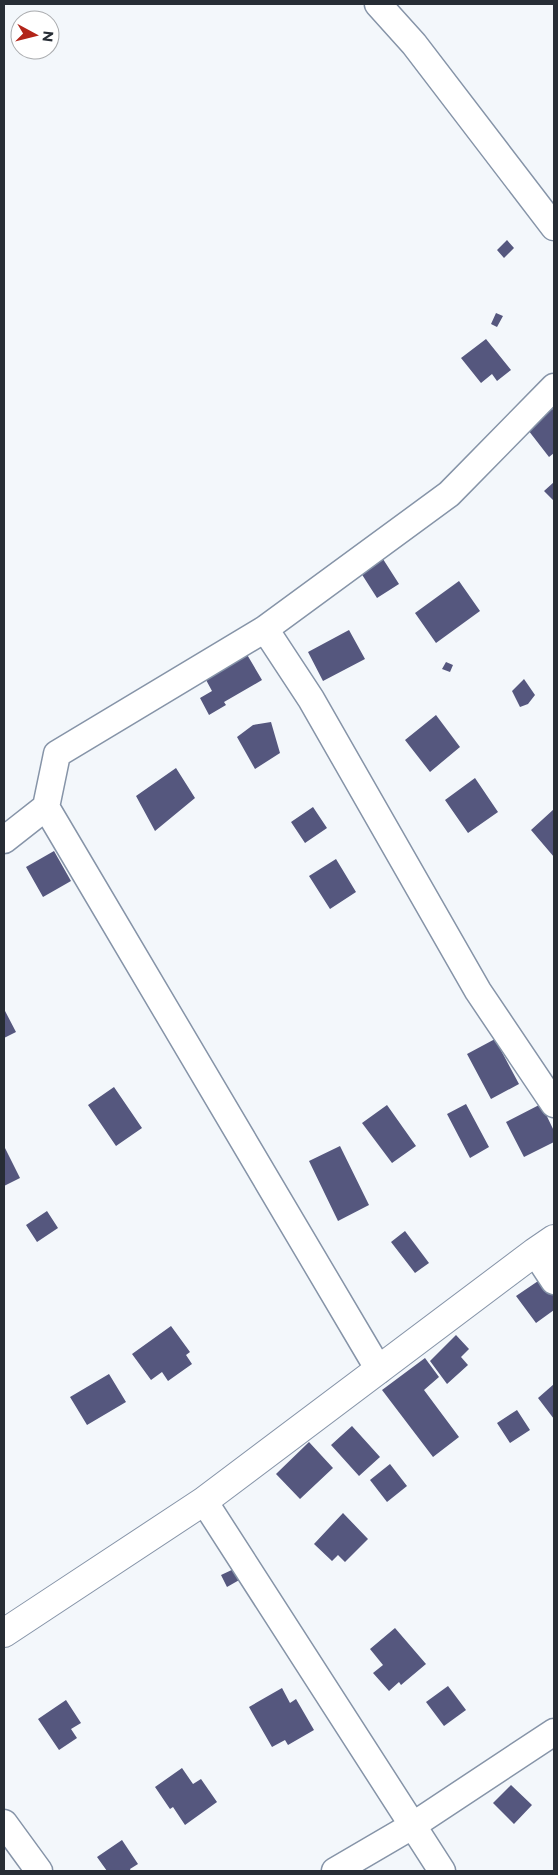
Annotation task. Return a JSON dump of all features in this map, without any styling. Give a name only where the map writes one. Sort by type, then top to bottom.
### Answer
[{"type":"street","points":[[378,4],[414,44],[554,227]]},
{"type":"street","points":[[4,840],[46,807],[58,754],[265,629],[449,494],[554,386]]},
{"type":"street","points":[[265,629],[311,699],[478,991],[554,1104]]},
{"type":"street","points":[[46,807],[379,1370]]},
{"type":"street","points":[[4,1633],[204,1501],[545,1246],[554,1282]]},
{"type":"street","points":[[204,1501],[442,1871]]},
{"type":"street","points":[[335,1871],[412,1826],[554,1732]]},
{"type":"street","points":[[4,1823],[39,1871]]},
{"type":"building","points":[[507,240],[514,248],[504,258],[497,250]]},
{"type":"building","points":[[496,313],[503,316],[497,327],[491,324]]},
{"type":"building","points":[[486,339],[511,370],[497,381],[492,374],[481,383],[461,358]]},
{"type":"building","points":[[550,406],[554,411],[554,453],[549,457],[525,426]]},
{"type":"building","points":[[554,482],[554,501],[544,491]]},
{"type":"building","points":[[383,559],[399,584],[377,598],[361,573]]},
{"type":"building","points":[[459,581],[480,611],[436,643],[415,613]]},
{"type":"building","points":[[349,630],[365,659],[323,681],[308,652]]},
{"type":"building","points":[[239,641],[262,680],[224,702],[226,705],[209,715],[200,698],[212,691],[198,665]]},
{"type":"building","points":[[446,662],[453,665],[450,672],[442,669]]},
{"type":"building","points":[[524,679],[535,695],[528,704],[520,707],[512,691]]},
{"type":"building","points":[[436,715],[460,747],[430,772],[405,740]]},
{"type":"building","points":[[271,722],[280,753],[255,769],[237,737],[253,725]]},
{"type":"building","points":[[176,768],[195,798],[155,831],[136,796]]},
{"type":"building","points":[[475,778],[498,812],[468,833],[445,800]]},
{"type":"building","points":[[313,807],[327,828],[305,843],[291,822]]},
{"type":"building","points":[[554,809],[554,857],[531,830]]},
{"type":"building","points":[[54,851],[71,881],[43,897],[26,867]]},
{"type":"building","points":[[336,859],[356,892],[330,909],[309,876]]},
{"type":"building","points":[[4,1009],[16,1032],[4,1038]]},
{"type":"building","points":[[495,1039],[519,1084],[491,1099],[467,1054]]},
{"type":"building","points":[[114,1087],[142,1128],[116,1146],[88,1105]]},
{"type":"building","points":[[466,1104],[489,1147],[470,1158],[447,1114]]},
{"type":"building","points":[[541,1104],[554,1131],[554,1142],[524,1157],[506,1122]]},
{"type":"building","points":[[387,1105],[416,1146],[392,1163],[362,1123]]},
{"type":"building","points":[[4,1146],[20,1178],[4,1186]]},
{"type":"building","points":[[340,1146],[369,1205],[338,1221],[309,1161]]},
{"type":"building","points":[[47,1211],[58,1228],[37,1242],[26,1225]]},
{"type":"building","points":[[405,1231],[429,1263],[415,1273],[391,1242]]},
{"type":"building","points":[[544,1277],[554,1292],[554,1310],[536,1323],[516,1296]]},
{"type":"building","points":[[171,1326],[190,1352],[186,1355],[192,1364],[168,1381],[162,1372],[151,1380],[132,1354]]},
{"type":"building","points":[[456,1335],[469,1349],[461,1357],[468,1365],[447,1384],[430,1361]]},
{"type":"building","points":[[425,1358],[439,1377],[424,1390],[459,1437],[433,1457],[382,1390]]},
{"type":"building","points":[[109,1374],[126,1402],[87,1425],[70,1397]]},
{"type":"building","points":[[554,1384],[554,1419],[538,1398]]},
{"type":"building","points":[[517,1410],[530,1430],[510,1443],[497,1423]]},
{"type":"building","points":[[352,1426],[380,1457],[359,1476],[331,1445]]},
{"type":"building","points":[[309,1442],[333,1468],[300,1499],[276,1474]]},
{"type":"building","points":[[390,1464],[407,1486],[387,1502],[370,1480]]},
{"type":"building","points":[[343,1513],[368,1539],[345,1562],[338,1555],[332,1561],[314,1544]]},
{"type":"building","points":[[236,1568],[241,1579],[227,1587],[221,1575]]},
{"type":"building","points":[[395,1628],[426,1664],[401,1685],[399,1682],[389,1691],[373,1673],[383,1665],[370,1649]]},
{"type":"building","points":[[448,1686],[466,1710],[444,1726],[426,1702]]},
{"type":"building","points":[[282,1688],[290,1703],[296,1699],[314,1730],[288,1745],[285,1740],[272,1747],[249,1707]]},
{"type":"building","points":[[66,1700],[81,1723],[71,1729],[77,1738],[59,1750],[38,1719]]},
{"type":"building","points":[[182,1768],[193,1784],[201,1779],[217,1802],[185,1825],[173,1807],[170,1809],[155,1787]]},
{"type":"building","points":[[511,1785],[532,1805],[514,1824],[493,1803]]},
{"type":"building","points":[[122,1840],[138,1864],[130,1869],[131,1871],[107,1871],[97,1857]]}]
